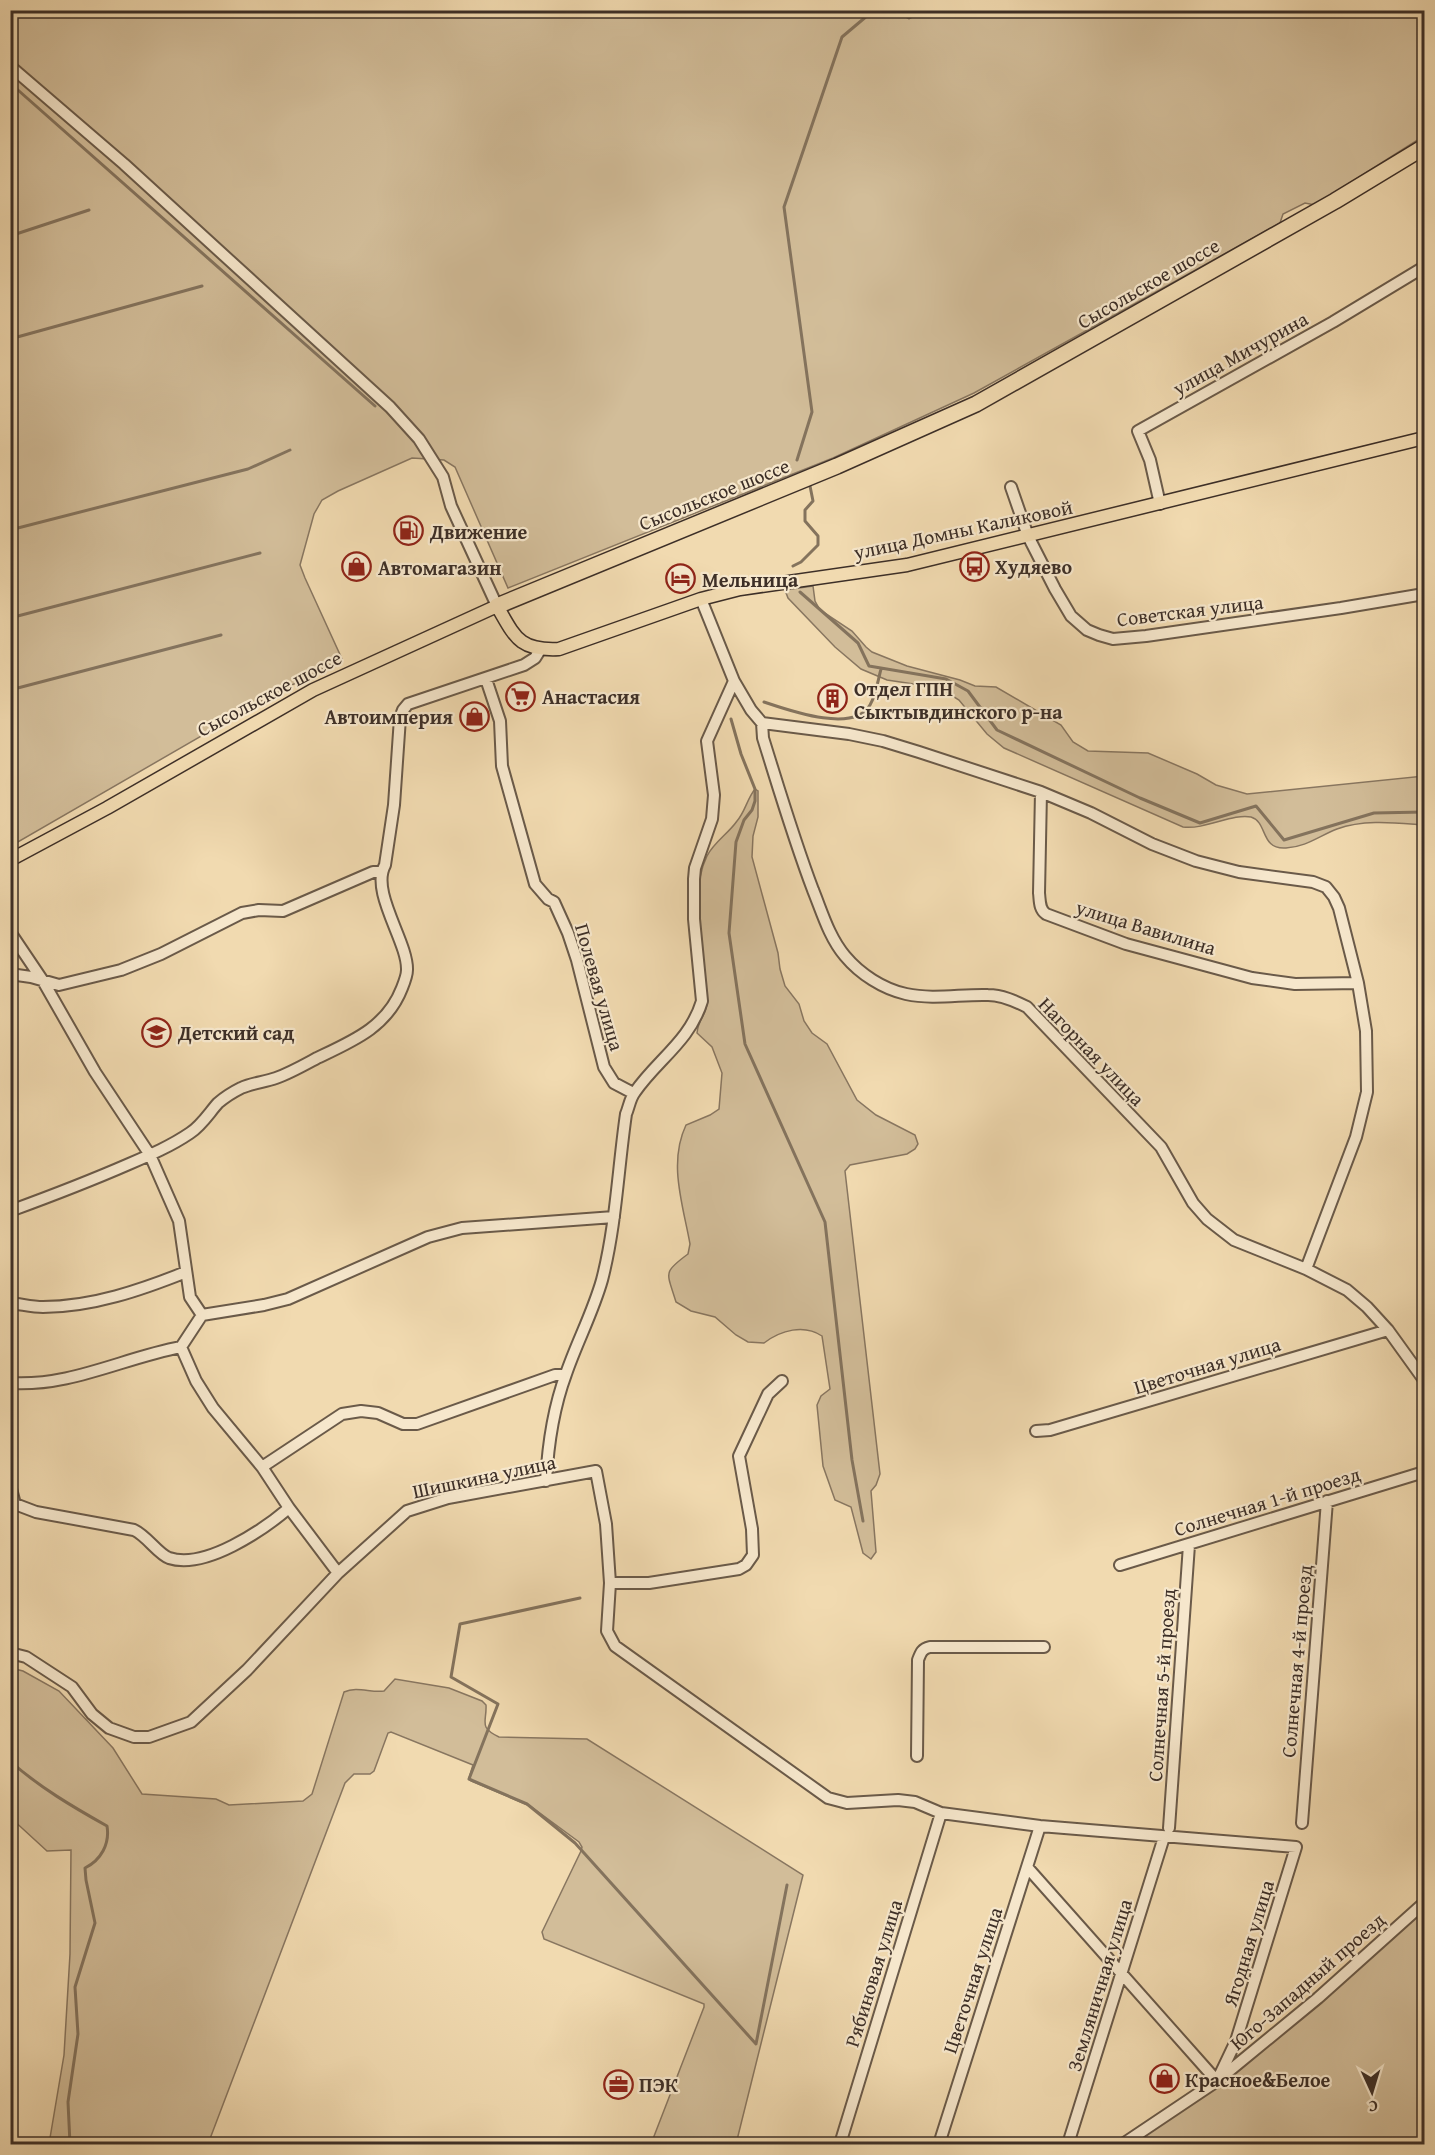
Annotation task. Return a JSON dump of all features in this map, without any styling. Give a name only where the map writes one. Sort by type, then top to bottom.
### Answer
[{"type":"highway","name":"Сысольское шоссе","points":[[497,606],[837,466],[976,404],[1425,147]]},
{"type":"main road","name":"улица Домны Каликовой","points":[[540,650],[559,649],[701,599],[740,589],[907,565],[1425,438]]},
{"type":"main road","points":[[497,606],[513,634],[523,644],[540,650]]},
{"type":"main road","name":"Сысольское шоссе","points":[[10,860],[107,808],[313,690],[497,606]]},
{"type":"street","points":[[10,66],[124,164],[390,407],[419,440],[443,477],[451,506],[497,606]]},
{"type":"street","name":"улица Мичурина","points":[[1160,504],[1150,460],[1138,431],[1425,267]]},
{"type":"street","name":"Советская улица","points":[[1011,487],[1028,536],[1071,616],[1087,630],[1113,639],[1341,608],[1425,594]]},
{"type":"street","name":"Нагорная улица","points":[[701,599],[734,681],[751,710],[762,723],[763,738],[798,852],[828,930],[844,955],[863,973],[886,987],[906,994],[931,997],[989,995],[1008,998],[1027,1007],[1161,1147],[1193,1203],[1207,1219],[1234,1240],[1306,1269],[1347,1290],[1388,1330],[1425,1380]]},
{"type":"street","points":[[10,1211],[85,1184],[150,1155],[192,1132],[218,1104],[244,1086],[277,1078],[361,1037],[379,1024],[403,987],[407,970],[405,958],[392,924],[381,872],[385,865],[394,806],[400,718],[403,710],[408,704],[524,666],[535,658],[540,650]]},
{"type":"street","name":"Полевая улица","points":[[486,679],[500,721],[502,766],[535,884],[548,899],[554,902],[568,933],[604,1067],[614,1083],[633,1093]]},
{"type":"street","points":[[546,1481],[548,1445],[554,1411],[565,1375],[601,1284],[609,1250],[626,1114],[633,1093],[683,1038],[699,1012],[702,1001],[694,919],[694,879],[695,868],[712,819],[714,795],[707,741],[734,681]]},
{"type":"street","points":[[762,723],[883,741],[1041,792],[1091,813],[1152,844],[1196,861],[1239,872],[1313,882],[1326,887],[1339,908],[1358,983],[1366,1031],[1366,1092],[1356,1137],[1306,1269]]},
{"type":"street","name":"улица Вавилина","points":[[1041,792],[1039,893],[1040,905],[1046,914],[1126,944],[1252,978],[1295,984],[1358,983]]},
{"type":"street","points":[[10,974],[59,985],[121,970],[161,954],[242,913],[258,910],[283,911],[373,872],[381,872]]},
{"type":"street","points":[[10,932],[43,981],[95,1072],[150,1155],[179,1221],[190,1297],[202,1315]]},
{"type":"street","points":[[10,1383],[51,1382],[78,1377],[181,1347],[202,1315],[288,1299],[428,1237],[462,1228],[614,1217]]},
{"type":"street","points":[[10,1303],[42,1307],[86,1302],[143,1289],[186,1272]]},
{"type":"street","name":"Цветочная улица","points":[[1036,1431],[1050,1430],[1388,1330]]},
{"type":"street","points":[[181,1347],[196,1381],[213,1408],[262,1467],[289,1508],[338,1573]]},
{"type":"street","points":[[262,1467],[342,1414],[378,1413],[403,1424],[417,1424],[555,1375],[565,1375]]},
{"type":"street","points":[[610,1583],[649,1583],[739,1569],[746,1565],[753,1555],[752,1529],[739,1456],[768,1394],[782,1381]]},
{"type":"street","name":"Шишкина улица","points":[[10,1653],[26,1657],[72,1688],[92,1714],[110,1728],[134,1737],[149,1737],[190,1722],[247,1671],[338,1573],[407,1511],[448,1498],[596,1471],[606,1524],[610,1583],[607,1631],[615,1646],[828,1798],[847,1803],[915,1802],[941,1813],[1040,1826],[1167,1832],[1296,1847]]},
{"type":"street","name":"Солнечная 1-й проезд","points":[[1120,1566],[1425,1472]]},
{"type":"street","points":[[10,1485],[15,1504],[22,1508],[134,1530],[144,1535],[167,1558],[183,1561],[209,1555],[239,1543],[266,1528],[289,1508]]},
{"type":"street","name":"Солнечная 4-й проезд","points":[[1302,1823],[1327,1501]]},
{"type":"street","name":"Солнечная 5-й проезд","points":[[1167,1832],[1189,1545]]},
{"type":"street","points":[[916,1756],[918,1660],[925,1648],[1044,1647]]},
{"type":"street","name":"Рябиновая улица","points":[[840,2145],[941,1813]]},
{"type":"street","name":"Цветочная улица","points":[[939,2145],[1040,1826]]},
{"type":"street","name":"Земляничная улица","points":[[1068,2145],[1167,1832]]},
{"type":"street","name":"Ягодная улица","points":[[1217,2082],[1236,2041],[1296,1847]]},
{"type":"street","points":[[1027,1868],[1217,2082]]},
{"type":"street","name":"Юго-Западный проезд","points":[[1123,2145],[1217,2082],[1318,1998],[1425,1903]]},
{"type":"shaded area","points":[[11,11],[1424,11],[1424,136],[1315,205],[1305,203],[1283,214],[1280,223],[974,393],[833,458],[508,588],[455,467],[444,460],[412,458],[338,491],[322,500],[314,514],[300,565],[342,659],[267,698],[11,846]]},
{"type":"shaded area","points":[[813,586],[815,601],[820,610],[852,631],[872,652],[907,666],[975,686],[996,687],[1061,725],[1073,742],[1088,751],[1148,753],[1197,774],[1216,785],[1247,794],[1424,776],[1424,825],[1380,822],[1358,824],[1337,829],[1300,846],[1286,848],[1272,845],[1260,824],[1251,817],[1236,817],[1200,826],[1183,827],[1004,748],[987,734],[959,700],[940,688],[887,680],[861,669],[835,647],[788,598],[785,590]]},
{"type":"shaded area","points":[[755,789],[758,791],[758,817],[753,836],[752,857],[785,986],[799,1004],[804,1021],[812,1033],[827,1044],[857,1100],[876,1115],[915,1135],[918,1144],[907,1154],[850,1165],[845,1171],[880,1474],[871,1491],[876,1552],[871,1559],[863,1553],[851,1507],[835,1500],[823,1466],[817,1405],[821,1396],[830,1389],[822,1336],[808,1330],[793,1330],[764,1343],[748,1342],[715,1317],[691,1311],[676,1302],[669,1279],[670,1270],[688,1254],[690,1244],[679,1184],[678,1154],[681,1139],[686,1125],[719,1109],[722,1073],[712,1047],[697,1033],[707,1003],[698,908],[701,872],[710,851],[740,817]]},
{"type":"shaded area","points":[[11,1668],[23,1671],[59,1691],[113,1748],[142,1794],[216,1799],[229,1805],[303,1801],[312,1794],[344,1692],[349,1690],[384,1691],[395,1679],[449,1688],[482,1701],[486,1705],[486,1727],[499,1737],[587,1739],[803,1875],[736,2144],[651,2144],[704,2004],[544,1939],[542,1932],[581,1851],[582,1847],[579,1842],[530,1806],[471,1781],[469,1778],[473,1765],[391,1732],[388,1733],[374,1771],[370,1774],[354,1774],[345,1783],[208,2144],[49,2144],[64,2055],[70,1954],[71,1850],[47,1851],[11,1818]]},
{"type":"shaded area","points":[[1424,1908],[1424,2144],[1130,2144]]},
{"type":"waterway","points":[[797,460],[812,412],[784,207],[842,37],[874,10]]},
{"type":"waterway","points":[[895,10],[909,18],[925,10]]},
{"type":"waterway","points":[[10,83],[375,406]]},
{"type":"waterway","points":[[10,236],[89,210]]},
{"type":"waterway","points":[[10,339],[202,286]]},
{"type":"waterway","points":[[10,530],[248,469],[290,450]]},
{"type":"waterway","points":[[793,566],[801,562],[818,545],[818,536],[805,521],[805,510],[813,501],[810,486]]},
{"type":"waterway","points":[[10,618],[260,553]]},
{"type":"waterway","points":[[800,592],[858,643],[869,666],[946,679],[968,691],[997,730],[1140,798],[1200,823],[1256,806],[1284,840],[1374,813],[1424,812]]},
{"type":"waterway","points":[[10,690],[221,635]]},
{"type":"waterway","points":[[764,702],[820,717],[850,718],[862,714],[870,705],[881,669]]},
{"type":"waterway","points":[[731,719],[741,754],[755,789],[752,810],[744,820],[736,842],[729,933],[745,1044],[825,1222],[852,1460],[863,1521]]},
{"type":"waterway","points":[[580,1598],[460,1624],[451,1677],[498,1704],[469,1779],[527,1804],[575,1843],[756,2044],[787,1885]]},
{"type":"waterway","points":[[10,1761],[44,1788],[107,1826],[108,1833],[103,1851],[96,1861],[85,1868],[95,1923],[75,1987],[78,2034],[68,2102],[70,2144]]},
{"type":"place","name":"Движение","points":[[409,531]]},
{"type":"place","name":"Худяево","points":[[974,566]]},
{"type":"place","name":"Автомагазин","points":[[357,567]]},
{"type":"place","name":"Мельница","points":[[681,579]]},
{"type":"place","name":"Анастасия","points":[[521,696]]},
{"type":"place","name":"Отдел ГПН Сыктывдинского р-на","points":[[833,699]]},
{"type":"place","name":"Автоимперия","points":[[474,716]]},
{"type":"place","name":"Детский сад","points":[[157,1032]]},
{"type":"place","name":"Красное&Белое","points":[[1164,2079]]},
{"type":"place","name":"ПЭК","points":[[618,2084]]}]
